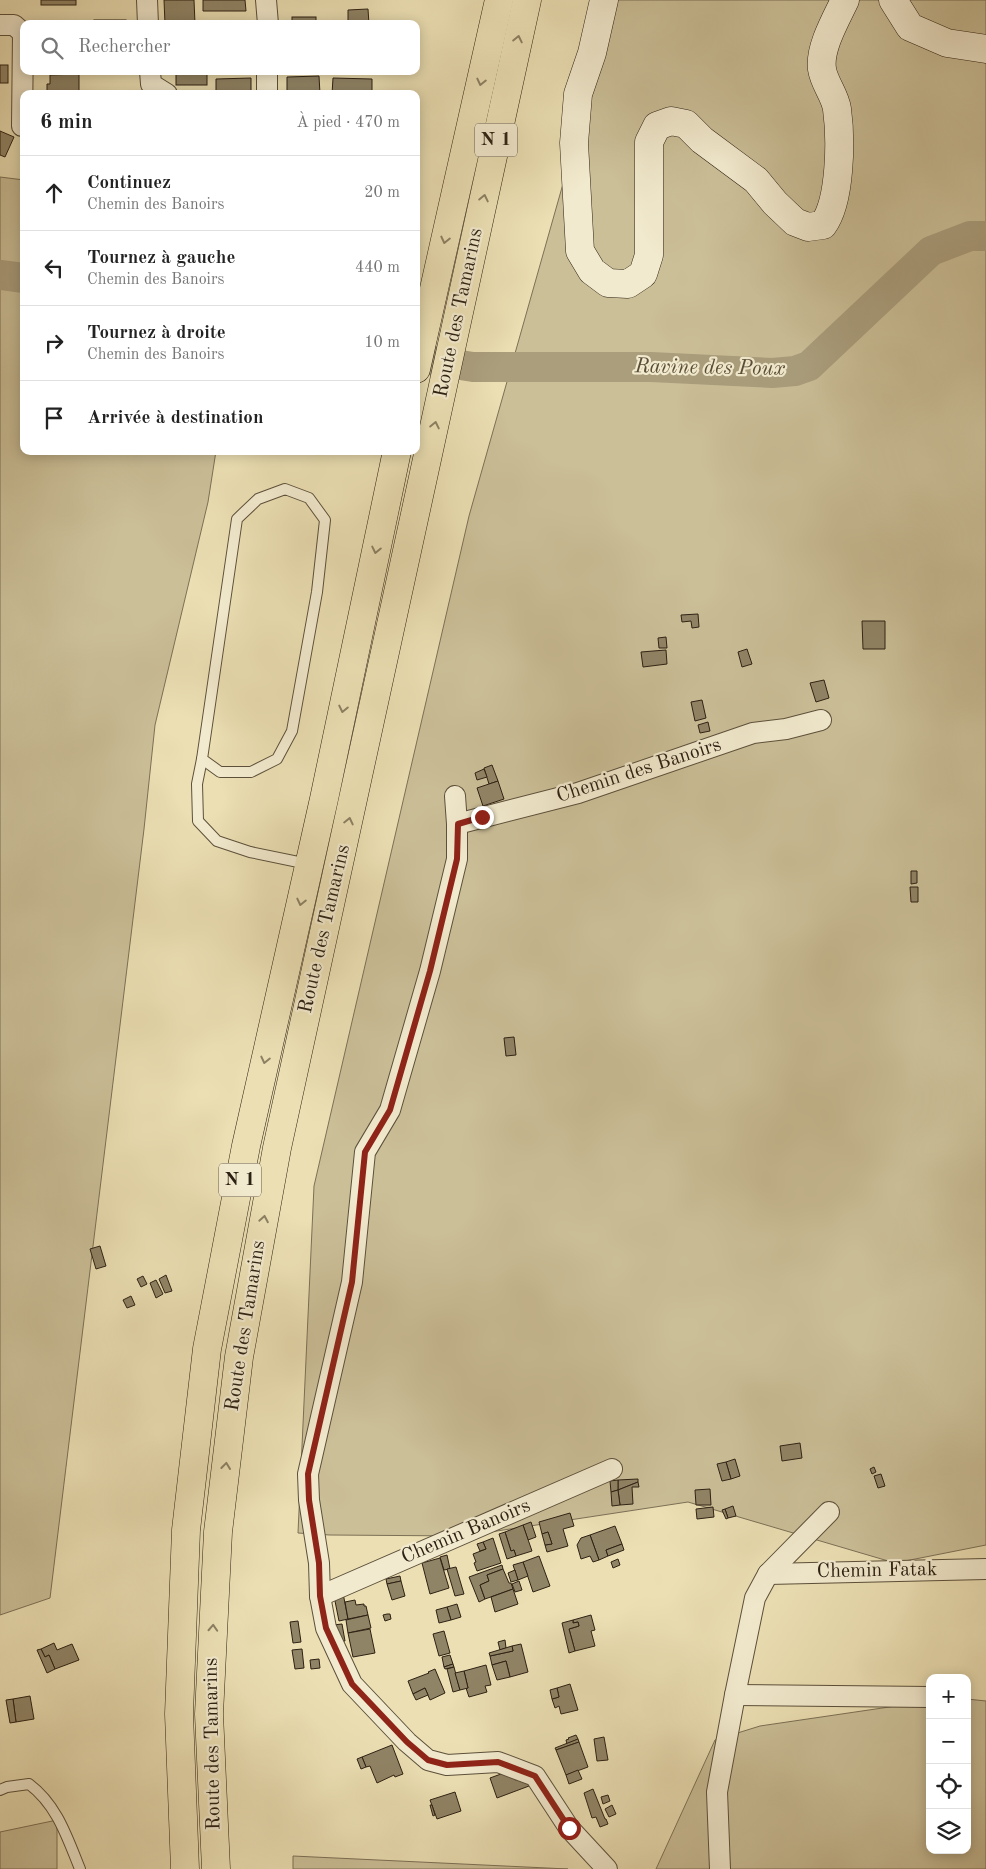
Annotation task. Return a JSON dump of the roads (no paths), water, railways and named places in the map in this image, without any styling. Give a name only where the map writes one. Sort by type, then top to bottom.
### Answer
[{"type":"highway","name":"Route des Tamarins","points":[[420,352],[499,0]]},
{"type":"highway","name":"Route des Tamarins","points":[[216,1869],[209,1705],[218,1532],[239,1357],[277,1148],[527,0]]},
{"type":"highway","name":"Route des Tamarins","points":[[185,1869],[179,1714],[186,1530],[207,1349],[246,1146],[309,864],[396,455]]},
{"type":"main road","points":[[604,0],[592,53],[578,94],[574,143],[580,251],[592,270],[608,283],[628,284],[643,274],[649,254],[649,142],[657,126],[671,122],[686,124],[702,140],[756,180],[775,203],[795,222],[808,227],[823,225],[829,217],[834,203],[839,154],[837,107],[822,69],[825,42],[845,0]]},
{"type":"main road","points":[[892,0],[910,27],[947,43],[986,49]]},
{"type":"street","points":[[147,0],[148,20]]},
{"type":"street","points":[[266,0],[268,20]]},
{"type":"street","points":[[0,26],[14,24],[20,30]]},
{"type":"street","points":[[22,90],[23,75]]},
{"type":"street","points":[[150,75],[151,84],[161,90]]},
{"type":"street","points":[[267,75],[267,90]]},
{"type":"street","name":"Chemin des Banoirs","points":[[458,824],[578,793],[753,733],[786,729],[821,720]]},
{"type":"street","points":[[455,796],[458,824],[457,859],[430,971],[390,1110],[365,1152],[352,1282],[308,1474],[309,1500],[319,1563],[320,1596],[326,1628],[352,1684],[407,1742],[428,1760],[447,1765],[498,1762],[535,1776],[569,1828],[607,1869]]},
{"type":"street","name":"Chemin Banoirs","points":[[320,1596],[612,1469]]},
{"type":"street","name":"Chemin Fatak","points":[[720,1869],[717,1792],[734,1696],[755,1598],[768,1574],[829,1512]]},
{"type":"street","name":"Chemin Fatak","points":[[768,1574],[986,1569]]},
{"type":"street","points":[[734,1696],[926,1697]]},
{"type":"lane","points":[[202,759],[220,772],[251,772],[277,759],[292,731],[317,592],[325,520],[309,498],[285,489],[258,499],[237,519],[197,784],[198,821],[217,841],[250,852],[309,864]]},
{"type":"lane","points":[[0,1790],[7,1787],[29,1784],[42,1794],[59,1818],[80,1869]]},
{"type":"waterway","name":"Ravine des Poux","points":[[420,359],[473,367],[651,367],[772,373],[795,371],[809,366],[931,251],[970,236],[986,236]]},
{"type":"waterway","name":"Ravine des Poux","points":[[0,275],[20,278]]}]
